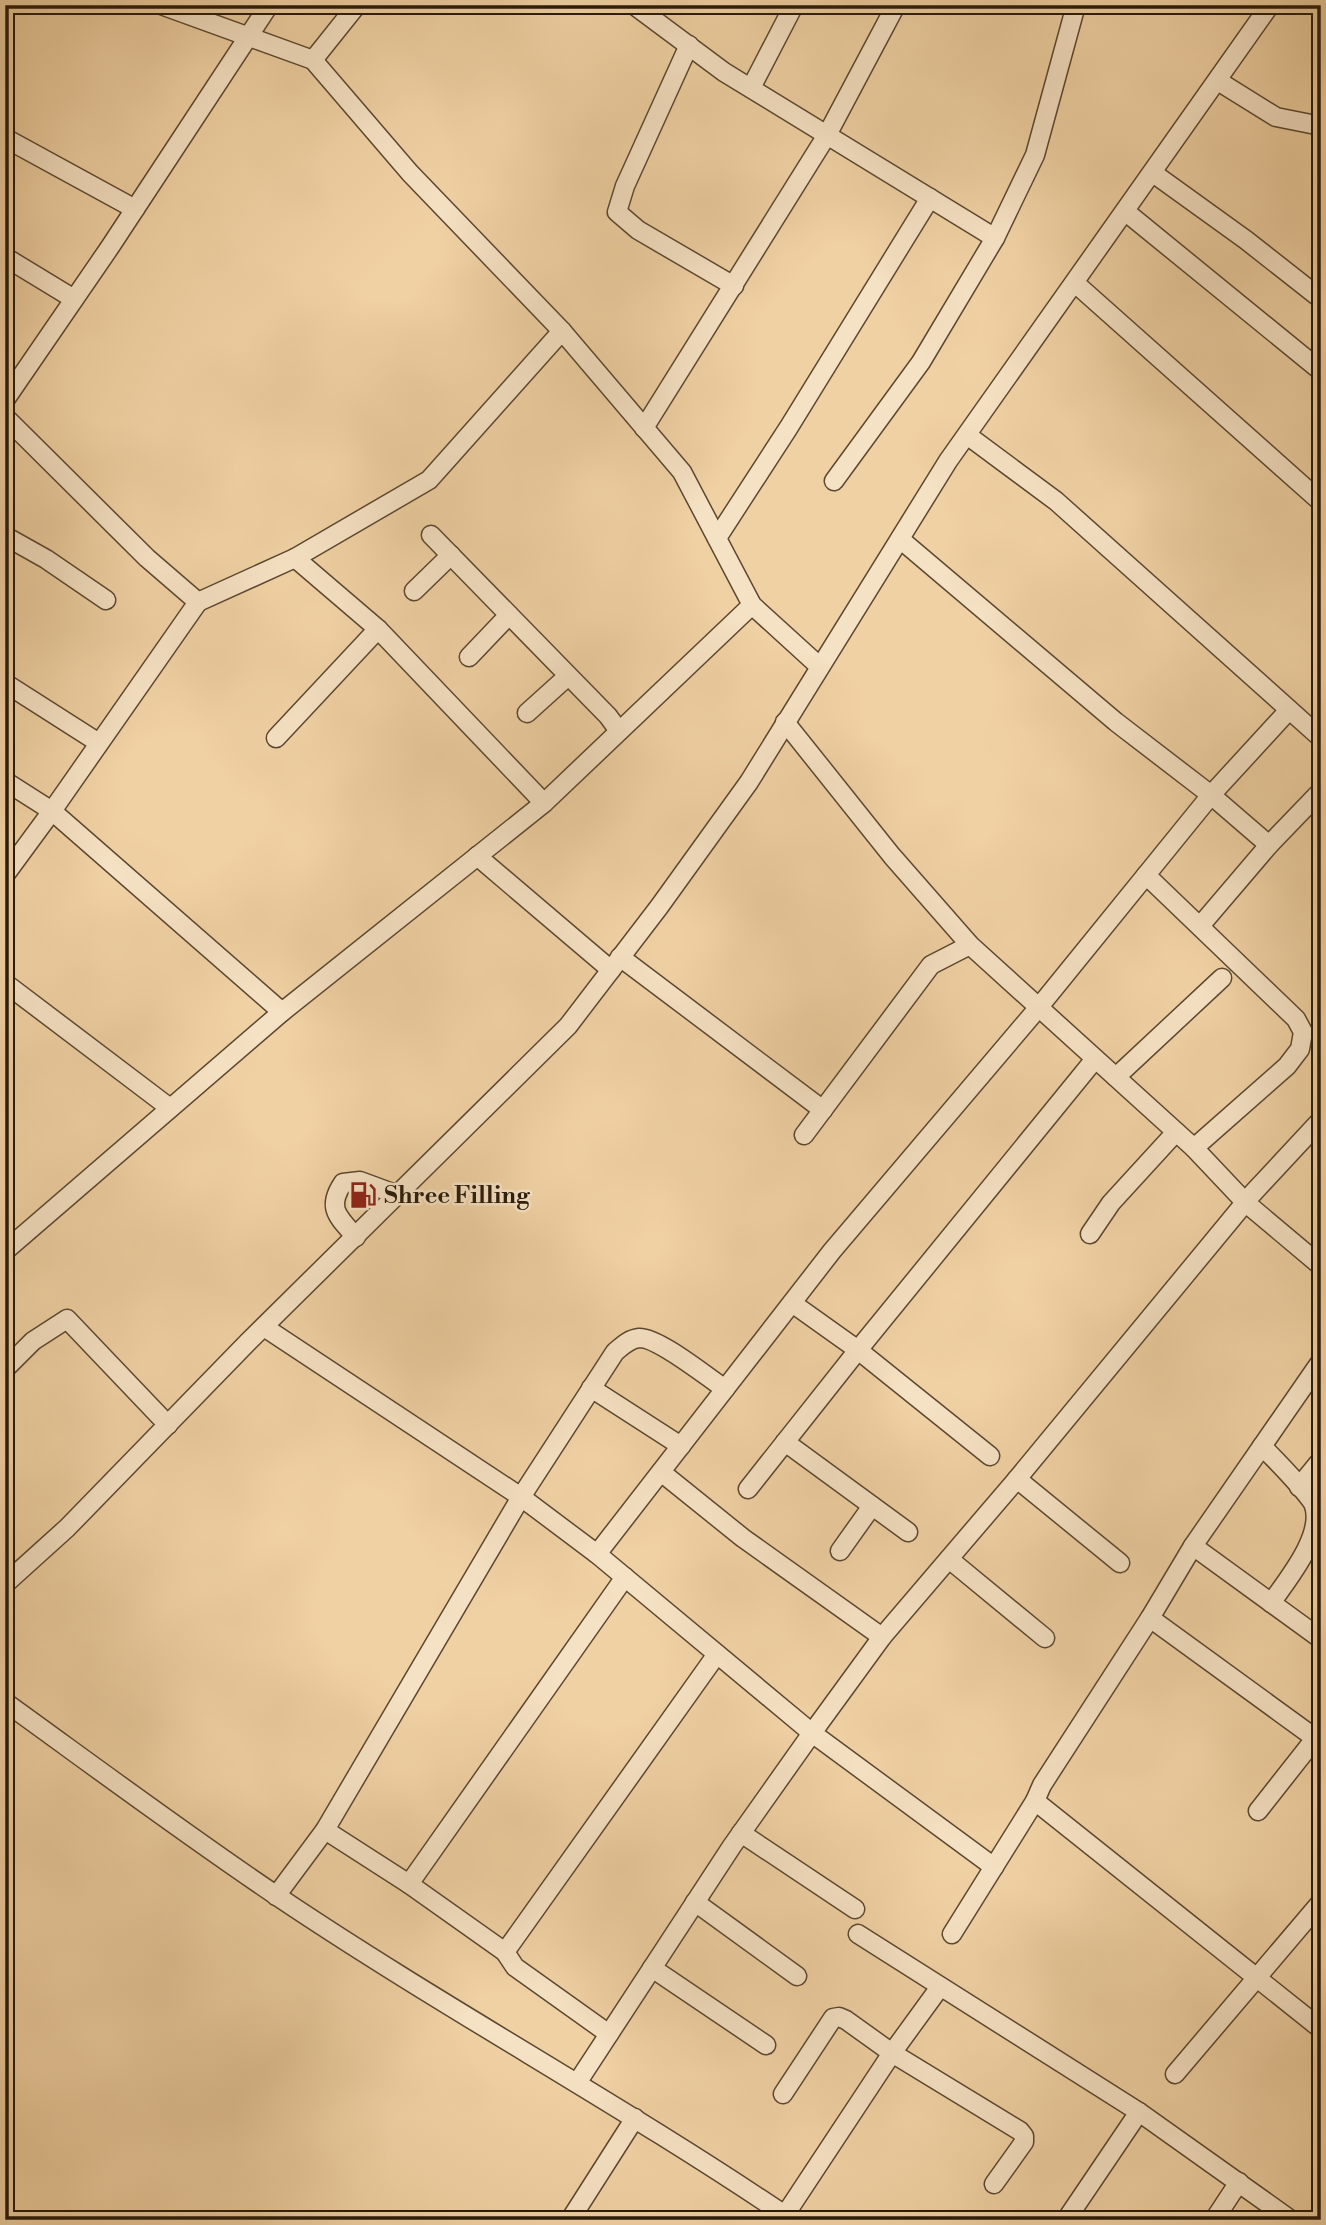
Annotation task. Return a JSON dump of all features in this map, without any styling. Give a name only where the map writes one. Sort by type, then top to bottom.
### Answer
[{"type":"street","points":[[161,5],[313,60],[410,173],[562,331],[682,472],[752,605],[819,666]]},
{"type":"street","points":[[5,400],[269,5]]},
{"type":"street","points":[[313,60],[357,5]]},
{"type":"street","points":[[634,5],[751,88],[995,238]]},
{"type":"street","points":[[751,88],[794,5]]},
{"type":"street","points":[[644,428],[827,135],[896,5]]},
{"type":"street","points":[[834,481],[921,362],[995,238],[1035,155],[1076,5]]},
{"type":"street","points":[[5,1584],[67,1528],[264,1327],[568,1026],[748,782],[967,435],[1270,5]]},
{"type":"street","points":[[689,46],[625,186],[617,212],[638,230],[734,286]]},
{"type":"street","points":[[1218,81],[1276,117],[1321,126]]},
{"type":"street","points":[[5,138],[135,209]]},
{"type":"street","points":[[1153,173],[1246,240],[1321,299]]},
{"type":"street","points":[[717,538],[930,198]]},
{"type":"street","points":[[1126,212],[1321,371]]},
{"type":"street","points":[[5,257],[74,299]]},
{"type":"street","points":[[1075,283],[1321,502]]},
{"type":"street","points":[[5,875],[198,602],[295,558],[429,480],[562,331]]},
{"type":"street","points":[[5,417],[147,558],[198,602]]},
{"type":"street","points":[[967,435],[1056,501],[1321,738]]},
{"type":"street","points":[[431,535],[619,731]]},
{"type":"street","points":[[5,537],[46,559],[106,600]]},
{"type":"street","points":[[900,539],[1116,723],[1211,795],[1269,845]]},
{"type":"street","points":[[414,591],[451,555]]},
{"type":"street","points":[[295,558],[378,629],[544,803]]},
{"type":"street","points":[[5,1251],[282,1012],[544,803],[752,605]]},
{"type":"street","points":[[469,657],[509,615]]},
{"type":"street","points":[[276,738],[378,629]]},
{"type":"street","points":[[527,713],[568,676]]},
{"type":"street","points":[[5,683],[99,743]]},
{"type":"street","points":[[597,1554],[832,1251],[1039,1007],[1211,795],[1289,710]]},
{"type":"street","points":[[785,722],[892,856],[970,945],[1194,1148],[1246,1203],[1321,1266]]},
{"type":"street","points":[[5,781],[52,811],[282,1012]]},
{"type":"street","points":[[1200,926],[1269,845],[1321,791]]},
{"type":"street","points":[[477,856],[616,963],[823,1110]]},
{"type":"street","points":[[1146,875],[1296,1019],[1303,1032],[1300,1049],[1287,1066],[1194,1148]]},
{"type":"street","points":[[804,1135],[932,965],[970,945]]},
{"type":"street","points":[[1116,1077],[1222,978]]},
{"type":"street","points":[[5,983],[170,1108]]},
{"type":"street","points":[[748,1489],[1095,1059]]},
{"type":"street","points":[[577,2083],[741,1833],[882,1637],[1246,1203],[1321,1121]]},
{"type":"street","points":[[1090,1234],[1111,1203],[1176,1132]]},
{"type":"street","points":[[356,1237],[335,1213],[334,1196],[343,1183],[360,1181],[398,1195]]},
{"type":"street","points":[[792,1303],[858,1350],[990,1456]]},
{"type":"street","points":[[5,1368],[33,1341],[67,1319],[168,1425]]},
{"type":"street","points":[[264,1327],[521,1497],[597,1554],[812,1733],[994,1867]]},
{"type":"street","points":[[276,1896],[325,1830],[521,1497],[615,1352],[626,1342],[639,1338],[654,1341],[725,1389]]},
{"type":"street","points":[[952,1934],[1035,1801],[1042,1785],[1150,1618],[1193,1546],[1321,1361]]},
{"type":"street","points":[[591,1388],[681,1446]]},
{"type":"street","points":[[785,1442],[908,1532]]},
{"type":"street","points":[[1262,1446],[1314,1505],[1319,1525],[1312,1545],[1271,1603]]},
{"type":"street","points":[[1299,1487],[1321,1460]]},
{"type":"street","points":[[661,1472],[743,1538],[882,1637]]},
{"type":"street","points":[[1017,1479],[1120,1563]]},
{"type":"street","points":[[840,1551],[872,1506]]},
{"type":"street","points":[[1193,1546],[1321,1639]]},
{"type":"street","points":[[949,1559],[1045,1638]]},
{"type":"street","points":[[409,1884],[625,1577]]},
{"type":"street","points":[[1150,1618],[1318,1734],[1258,1811]]},
{"type":"street","points":[[505,1952],[717,1654]]},
{"type":"street","points":[[5,1702],[276,1896],[460,2013],[635,2118],[789,2218],[892,2053],[940,1987]]},
{"type":"street","points":[[1035,1801],[1321,2029]]},
{"type":"street","points":[[325,1830],[409,1884],[505,1952],[515,1967],[609,2034]]},
{"type":"street","points":[[741,1833],[855,1909]]},
{"type":"street","points":[[695,1902],[797,1976]]},
{"type":"street","points":[[1175,2074],[1321,1902]]},
{"type":"street","points":[[858,1934],[1139,2112],[1291,2220]]},
{"type":"street","points":[[652,1968],[766,2045]]},
{"type":"street","points":[[783,2094],[833,2018],[839,2017],[1024,2136],[1024,2142],[994,2184]]},
{"type":"street","points":[[1066,2220],[1139,2112]]},
{"type":"street","points":[[570,2220],[635,2118]]},
{"type":"street","points":[[1214,2220],[1239,2182]]},
{"type":"place","name":"Shree Filling","points":[[363,1195]]}]
